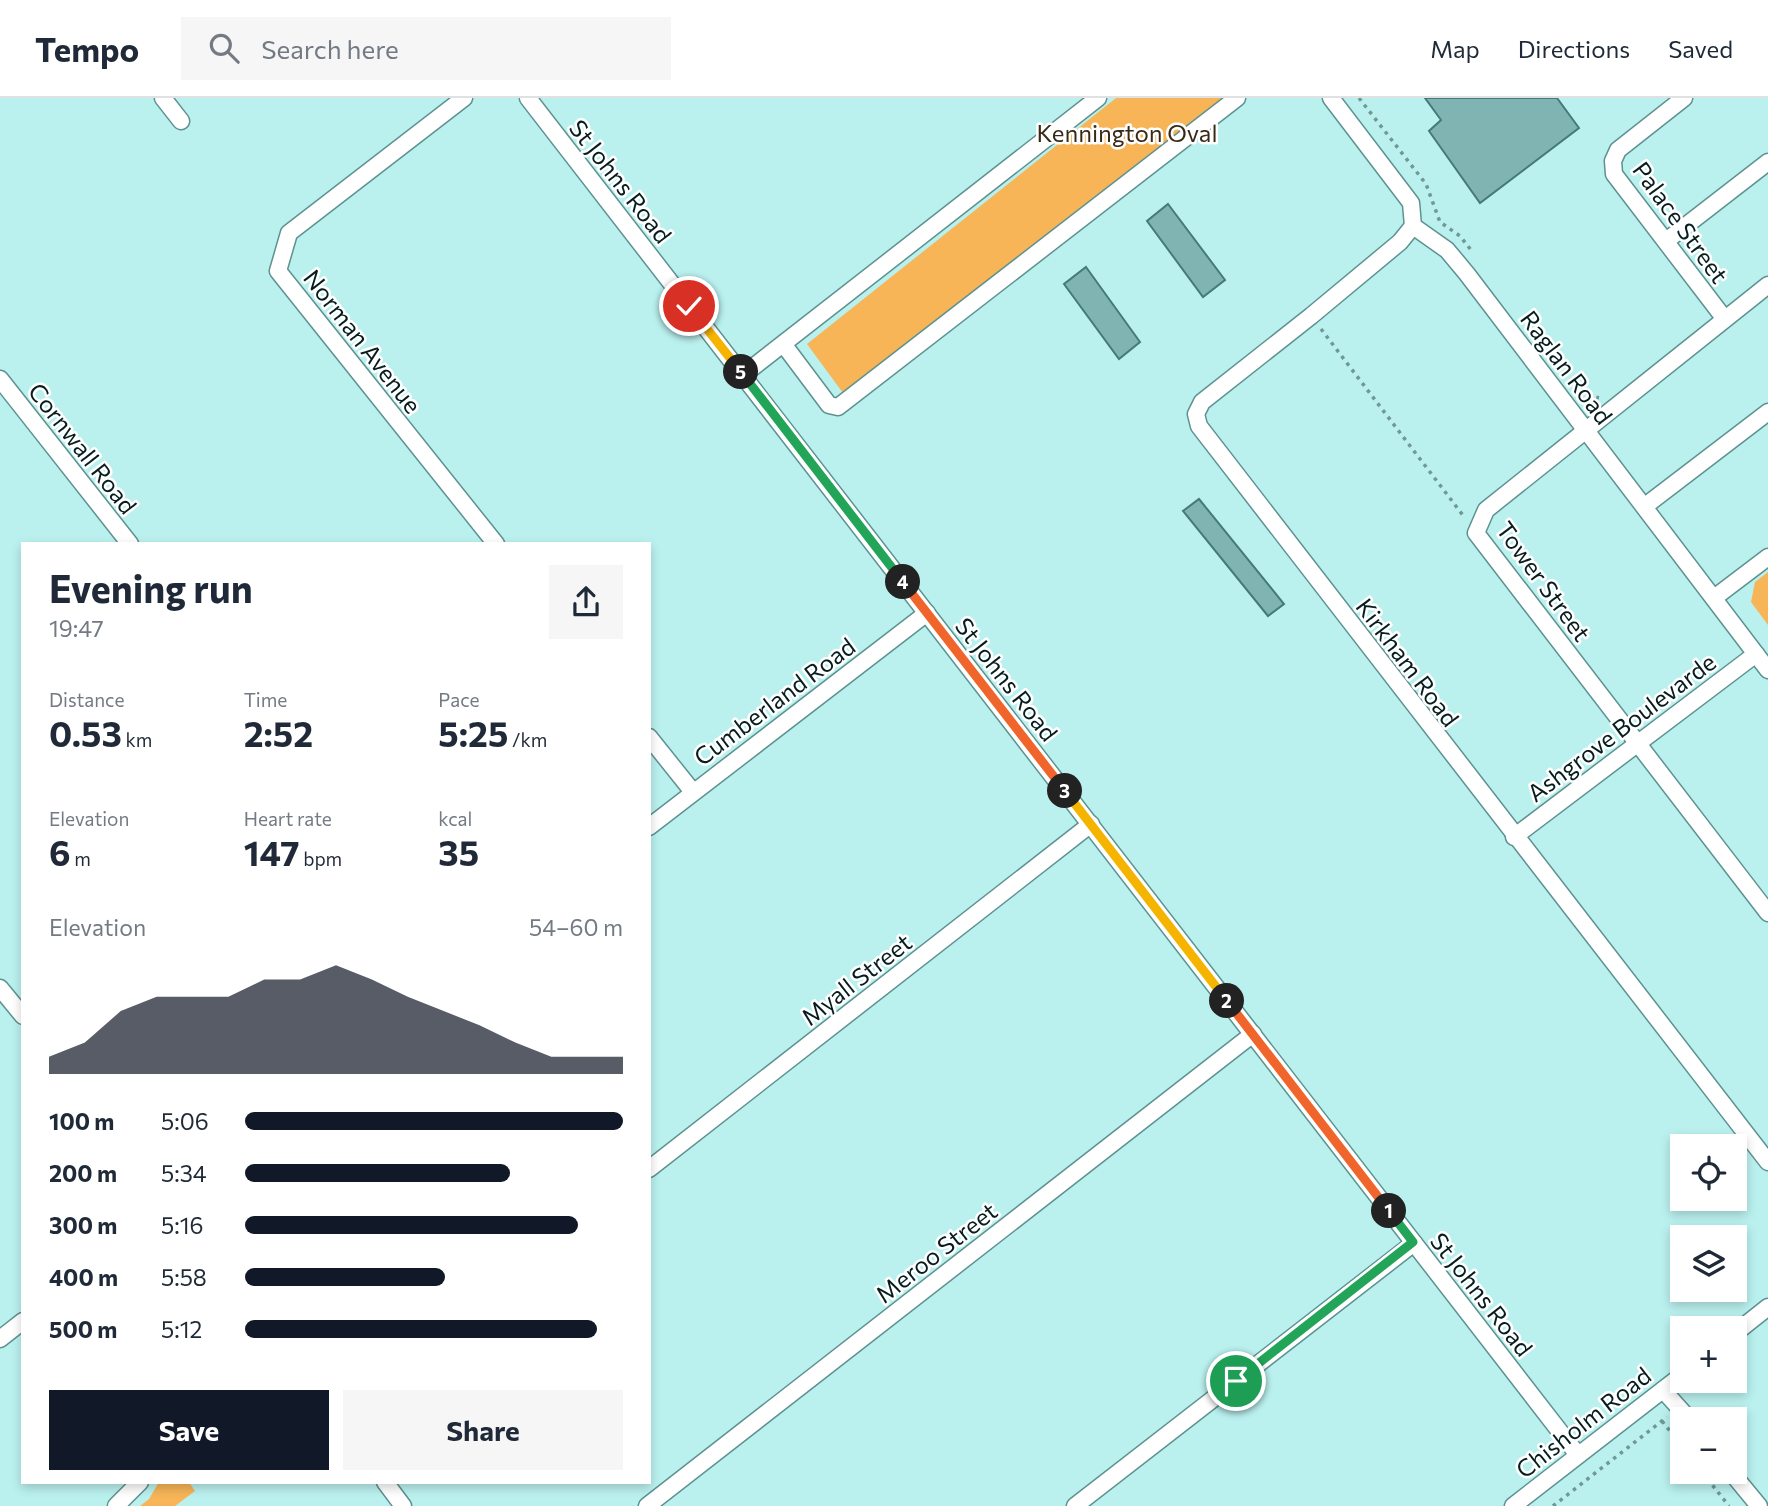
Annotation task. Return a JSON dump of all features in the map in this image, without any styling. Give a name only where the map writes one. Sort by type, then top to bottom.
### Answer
[{"type":"street","points":[[163,98],[181,121]]},
{"type":"street","name":"Norman Avenue","points":[[464,98],[289,233],[278,271],[494,542]]},
{"type":"street","name":"St Johns Road","points":[[528,98],[1578,1455]]},
{"type":"street","points":[[743,375],[1098,98]]},
{"type":"street","points":[[784,345],[829,405],[838,407],[1237,98]]},
{"type":"street","points":[[1331,98],[1411,203],[1413,226]]},
{"type":"street","name":"Palace Street","points":[[1684,98],[1618,150],[1613,161],[1614,173],[1724,318]]},
{"type":"street","points":[[1666,241],[1768,162]]},
{"type":"street","name":"Kirkham Road","points":[[1413,226],[1400,242],[1202,402],[1196,414],[1199,426],[1514,837],[1768,1162]]},
{"type":"street","name":"Raglan Road","points":[[1413,226],[1447,250],[1768,670]]},
{"type":"street","name":"Tower Street","points":[[1768,285],[1584,428],[1486,510],[1476,533],[1768,913]]},
{"type":"street","name":"Cornwall Road","points":[[0,379],[128,542]]},
{"type":"street","points":[[1645,506],[1768,412]]},
{"type":"street","points":[[1714,598],[1768,557]]},
{"type":"street","name":"Cumberland Road","points":[[651,825],[927,612]]},
{"type":"street","name":"Ashgrove Boulevarde","points":[[1514,837],[1756,653]]},
{"type":"street","points":[[651,740],[693,792]]},
{"type":"street","name":"Myall Street","points":[[651,1167],[1091,824]]},
{"type":"street","points":[[0,988],[21,1014]]},
{"type":"street","name":"Meroo Street","points":[[647,1506],[1253,1034]]},
{"type":"street","points":[[1075,1506],[1413,1242]]},
{"type":"street","points":[[1747,1324],[1768,1307]]},
{"type":"street","points":[[0,1339],[21,1323]]},
{"type":"street","name":"Chisholm Road","points":[[1513,1506],[1670,1384]]},
{"type":"street","points":[[1663,1390],[1678,1407]]},
{"type":"street","points":[[117,1506],[138,1484]]},
{"type":"street","points":[[386,1484],[403,1506]]},
{"type":"street","points":[[1741,1484],[1759,1506]]},
{"type":"path","points":[[1359,98],[1426,184],[1440,222],[1460,236],[1476,257]]},
{"type":"path","points":[[1311,316],[1476,533]]},
{"type":"path","points":[[1532,330],[1583,394],[1596,399],[1604,397]]},
{"type":"path","points":[[1553,1506],[1662,1421],[1670,1431]]},
{"type":"path","points":[[1712,1484],[1729,1506]]},
{"type":"green space","name":"Kennington Oval","points":[[1116,98],[1227,98],[843,393],[807,344]]},
{"type":"green space","points":[[1768,572],[1768,625],[1751,602],[1755,582]]},
{"type":"green space","points":[[158,1484],[190,1484],[195,1491],[175,1506],[140,1506],[149,1499]]},
{"type":"building","points":[[1425,98],[1557,98],[1579,128],[1480,203],[1429,131],[1441,120]]},
{"type":"building","points":[[1168,204],[1225,280],[1203,297],[1147,221]]},
{"type":"building","points":[[1086,267],[1140,342],[1119,359],[1064,284]]},
{"type":"building","points":[[1199,499],[1284,604],[1268,616],[1183,511]]},
{"type":"route","points":[[689,306],[1413,1242],[1236,1381]]}]
